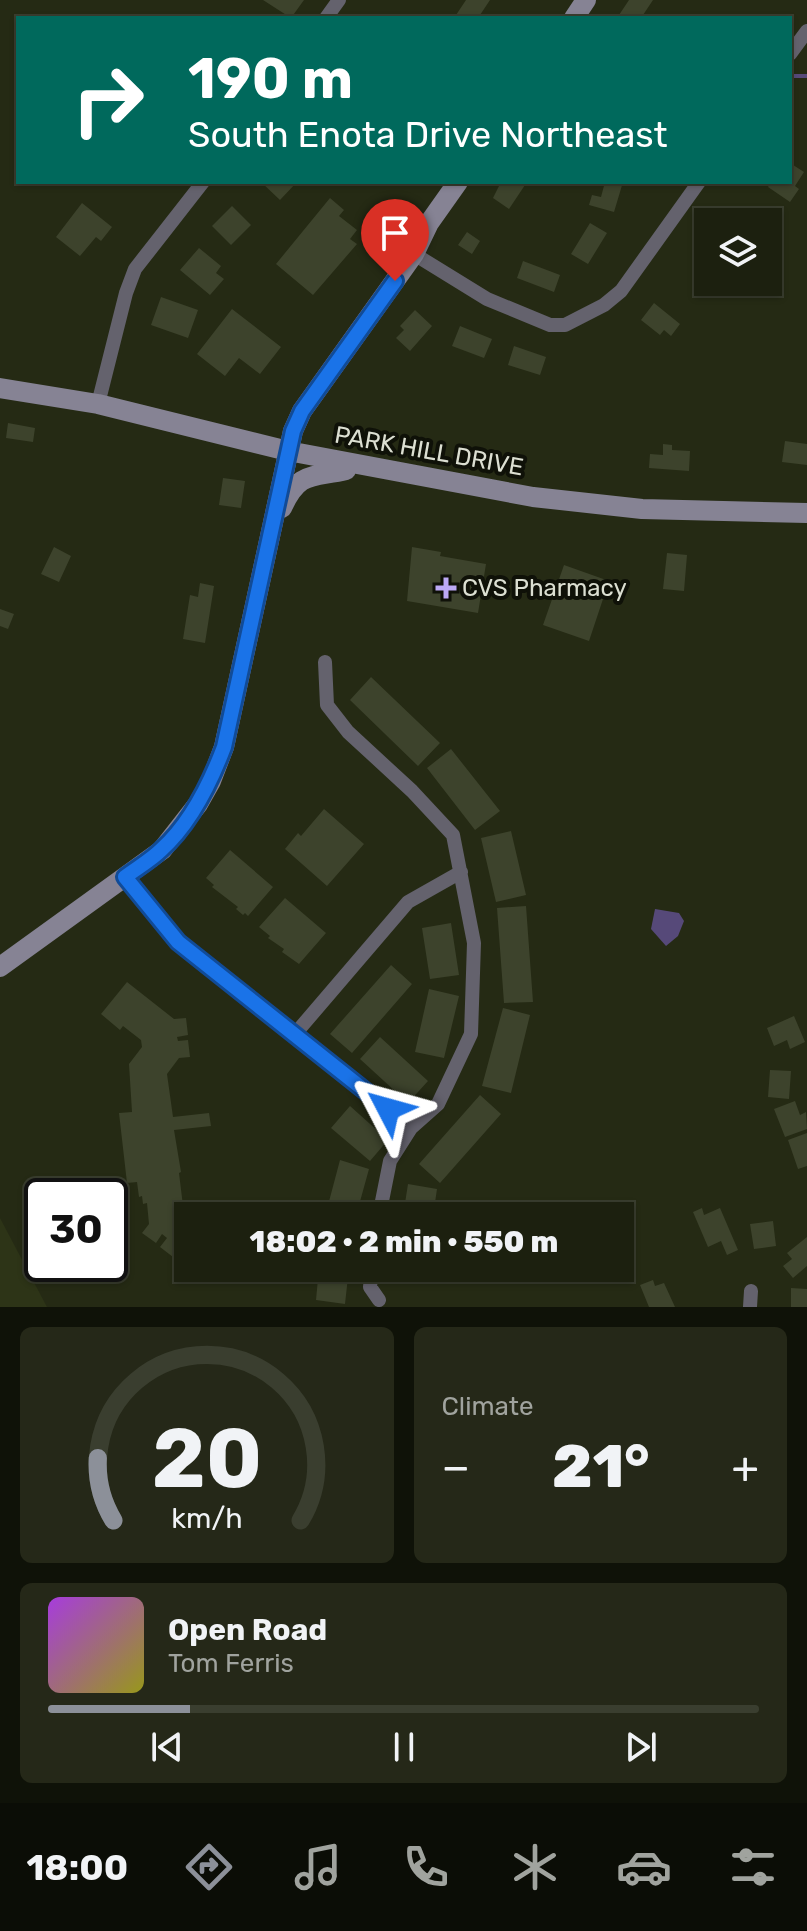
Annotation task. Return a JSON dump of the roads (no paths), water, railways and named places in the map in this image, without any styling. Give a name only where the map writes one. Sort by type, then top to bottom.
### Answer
[{"type":"main road","points":[[0,967],[162,850],[198,804],[224,747],[288,451],[302,411],[414,254],[429,223],[457,184]]},
{"type":"main road","name":"PARK HILL DRIVE","points":[[0,390],[98,404],[288,451],[533,497],[642,509],[807,513]]},
{"type":"main road","points":[[274,526],[287,496],[308,476],[362,466]]},
{"type":"street","points":[[792,51],[807,31]]},
{"type":"street","points":[[98,404],[135,269],[201,184]]},
{"type":"street","points":[[414,254],[487,299],[550,325],[565,325],[604,305],[621,291],[698,184]]},
{"type":"street","points":[[325,662],[327,705],[348,732],[412,791],[453,835],[474,943],[471,1034],[438,1104],[411,1128],[390,1161],[382,1202]]},
{"type":"street","points":[[295,1034],[408,902],[461,872]]},
{"type":"street","points":[[125,877],[178,942],[411,1128]]},
{"type":"street","points":[[371,1282],[370,1287],[379,1300]]},
{"type":"street","points":[[750,1307],[751,1291]]},
{"type":"waterway","points":[[792,76],[807,76]]},
{"type":"place","name":"CVS Pharmacy","points":[[446,588]]}]
